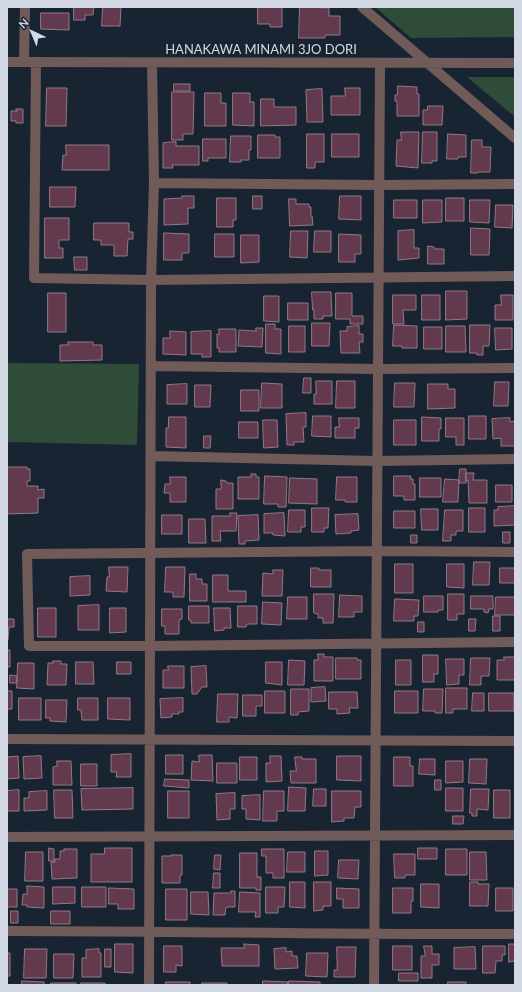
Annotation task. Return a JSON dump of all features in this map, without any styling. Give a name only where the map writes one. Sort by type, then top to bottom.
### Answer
[{"type":"street","points":[[24,62],[25,7]]},
{"type":"street","points":[[362,7],[515,138]]},
{"type":"street","name":"HANAKAWA MINAMI 3JO DORI","points":[[7,62],[515,63]]},
{"type":"street","points":[[36,62],[34,278],[151,280],[515,276]]},
{"type":"street","points":[[149,985],[151,280],[154,183],[152,63]]},
{"type":"street","points":[[374,985],[380,63]]},
{"type":"street","points":[[154,183],[379,185],[515,184]]},
{"type":"street","points":[[151,366],[378,369],[515,368]]},
{"type":"street","points":[[151,456],[378,461],[515,459]]},
{"type":"street","points":[[515,552],[377,551],[27,554],[29,646],[515,642]]},
{"type":"street","points":[[7,739],[515,741]]},
{"type":"street","points":[[7,837],[515,835]]},
{"type":"street","points":[[7,931],[149,931],[375,935],[515,934]]},
{"type":"green space","points":[[375,7],[515,7],[515,37],[411,38]]},
{"type":"green space","points":[[467,77],[515,77],[515,117]]},
{"type":"green space","points":[[7,363],[139,364],[137,445],[7,442]]},
{"type":"building","points":[[74,7],[94,7],[93,15],[85,15],[85,20],[74,20]]},
{"type":"building","points":[[103,7],[121,7],[120,26],[102,26]]},
{"type":"building","points":[[258,7],[282,7],[282,27],[270,27],[270,24],[258,24]]},
{"type":"building","points":[[300,7],[329,8],[329,16],[340,16],[340,35],[325,35],[325,38],[299,38]]},
{"type":"building","points":[[41,13],[69,13],[69,30],[41,29]]},
{"type":"building","points":[[174,84],[190,84],[190,91],[174,91]]},
{"type":"building","points":[[398,86],[417,87],[417,94],[419,94],[419,116],[397,116],[397,101],[395,101],[395,95],[397,95]]},
{"type":"building","points":[[47,88],[67,88],[66,126],[46,126]]},
{"type":"building","points":[[345,88],[360,88],[360,115],[331,115],[331,96],[345,96]]},
{"type":"building","points":[[322,89],[323,122],[307,122],[306,90]]},
{"type":"building","points":[[172,92],[194,92],[193,134],[183,134],[183,140],[172,140]]},
{"type":"building","points":[[205,93],[221,93],[221,103],[226,103],[226,126],[205,126]]},
{"type":"building","points":[[233,93],[250,93],[250,102],[254,102],[254,126],[233,125]]},
{"type":"building","points":[[261,99],[274,99],[274,107],[296,107],[296,125],[261,126]]},
{"type":"building","points":[[428,106],[443,106],[442,125],[423,125],[423,110],[427,110]]},
{"type":"building","points":[[16,109],[23,109],[23,123],[11,121],[11,111],[17,111]]},
{"type":"building","points":[[401,132],[419,132],[418,168],[396,166],[397,140],[401,140]]},
{"type":"building","points":[[423,132],[437,132],[437,161],[432,161],[432,163],[422,163]]},
{"type":"building","points":[[307,134],[324,134],[324,162],[315,162],[315,168],[307,168]]},
{"type":"building","points":[[332,134],[359,134],[359,157],[332,157]]},
{"type":"building","points":[[448,134],[466,135],[466,157],[447,159]]},
{"type":"building","points":[[258,135],[275,135],[275,137],[280,137],[280,158],[258,158]]},
{"type":"building","points":[[231,136],[251,136],[249,160],[230,162]]},
{"type":"building","points":[[203,139],[226,139],[226,158],[208,158],[208,161],[203,161]]},
{"type":"building","points":[[472,140],[482,140],[482,147],[491,147],[490,172],[471,173]]},
{"type":"building","points":[[176,142],[176,146],[199,146],[199,165],[172,165],[173,168],[163,168],[163,143]]},
{"type":"building","points":[[66,145],[109,145],[109,170],[62,170],[63,155],[66,155]]},
{"type":"building","points":[[50,187],[76,187],[75,207],[50,207]]},
{"type":"building","points":[[182,196],[194,196],[194,208],[188,208],[188,224],[164,225],[164,199],[182,198]]},
{"type":"building","points":[[253,196],[262,196],[262,209],[253,209]]},
{"type":"building","points":[[340,196],[361,196],[361,220],[339,219]]},
{"type":"building","points":[[217,198],[236,198],[236,220],[233,220],[233,227],[217,227]]},
{"type":"building","points":[[446,198],[464,198],[464,221],[446,221]]},
{"type":"building","points":[[289,199],[296,199],[296,204],[309,204],[309,207],[311,207],[313,225],[290,226]]},
{"type":"building","points":[[394,200],[417,200],[417,218],[394,218]]},
{"type":"building","points":[[423,200],[442,200],[442,222],[423,223]]},
{"type":"building","points":[[470,200],[490,200],[489,223],[470,222]]},
{"type":"building","points":[[496,205],[513,205],[512,228],[495,227]]},
{"type":"building","points":[[45,218],[69,218],[69,240],[59,240],[59,248],[63,248],[63,258],[45,258]]},
{"type":"building","points":[[94,223],[129,223],[129,232],[133,232],[133,239],[128,239],[127,256],[114,256],[114,245],[101,245],[101,240],[94,240]]},
{"type":"building","points":[[471,228],[490,229],[489,255],[471,255]]},
{"type":"building","points":[[414,230],[414,248],[419,248],[419,258],[398,260],[398,231]]},
{"type":"building","points":[[291,231],[308,231],[307,258],[290,257]]},
{"type":"building","points":[[315,231],[331,231],[331,252],[314,252]]},
{"type":"building","points":[[164,233],[189,234],[189,253],[182,253],[182,260],[164,260]]},
{"type":"building","points":[[215,234],[234,234],[234,257],[215,257]]},
{"type":"building","points":[[339,234],[361,235],[361,254],[355,254],[355,262],[339,262]]},
{"type":"building","points":[[241,235],[259,235],[259,262],[241,263]]},
{"type":"building","points":[[428,246],[434,247],[435,249],[444,249],[444,264],[428,264]]},
{"type":"building","points":[[74,257],[87,257],[87,270],[75,270]]},
{"type":"building","points":[[446,291],[467,291],[467,319],[446,320]]},
{"type":"building","points":[[312,292],[331,292],[332,316],[323,316],[323,319],[314,319]]},
{"type":"building","points":[[48,293],[66,293],[66,332],[48,332]]},
{"type":"building","points":[[336,293],[352,293],[352,316],[363,316],[363,324],[350,324],[350,319],[336,319]]},
{"type":"building","points":[[393,295],[416,295],[416,310],[403,310],[404,324],[393,324]]},
{"type":"building","points":[[422,295],[440,295],[440,320],[422,320]]},
{"type":"building","points":[[501,295],[513,295],[513,320],[495,320],[495,305],[501,305]]},
{"type":"building","points":[[264,296],[279,296],[279,322],[264,321]]},
{"type":"building","points":[[288,303],[308,303],[308,320],[288,320]]},
{"type":"building","points":[[312,323],[330,323],[329,346],[312,346]]},
{"type":"building","points":[[266,324],[275,324],[275,329],[281,329],[281,354],[266,353]]},
{"type":"building","points":[[394,325],[417,326],[417,348],[402,348],[402,346],[393,346]]},
{"type":"building","points":[[470,325],[490,325],[489,346],[483,346],[483,355],[470,353]]},
{"type":"building","points":[[289,326],[305,326],[305,352],[289,352]]},
{"type":"building","points":[[359,326],[359,334],[363,334],[363,342],[359,342],[360,353],[341,353],[340,331],[347,331],[347,327]]},
{"type":"building","points":[[446,326],[465,326],[466,352],[446,352]]},
{"type":"building","points":[[424,327],[442,327],[442,349],[424,349]]},
{"type":"building","points":[[256,328],[263,328],[262,347],[238,346],[239,330],[256,331]]},
{"type":"building","points":[[495,328],[512,328],[512,349],[496,350]]},
{"type":"building","points":[[219,329],[236,329],[236,352],[219,352],[219,348],[217,348],[217,334],[219,334]]},
{"type":"building","points":[[170,331],[186,332],[186,355],[163,354],[163,338],[170,338]]},
{"type":"building","points":[[211,331],[211,357],[202,357],[202,354],[191,354],[191,332]]},
{"type":"building","points":[[68,342],[93,342],[93,345],[102,345],[102,360],[60,361],[60,345],[68,345]]},
{"type":"building","points":[[304,378],[311,378],[311,393],[303,393]]},
{"type":"building","points":[[316,381],[332,381],[332,404],[314,404]]},
{"type":"building","points":[[337,381],[355,381],[355,408],[336,408]]},
{"type":"building","points":[[495,382],[509,382],[508,406],[494,406]]},
{"type":"building","points":[[262,383],[282,384],[282,408],[261,408]]},
{"type":"building","points":[[395,383],[415,383],[414,407],[394,407]]},
{"type":"building","points":[[187,384],[187,404],[167,404],[167,385]]},
{"type":"building","points":[[428,384],[448,384],[448,389],[455,389],[455,408],[428,409]]},
{"type":"building","points":[[195,385],[211,385],[210,407],[195,407]]},
{"type":"building","points":[[241,390],[259,390],[259,411],[241,411]]},
{"type":"building","points":[[306,413],[306,427],[303,427],[304,442],[294,442],[294,445],[287,445],[286,414]]},
{"type":"building","points":[[313,416],[331,416],[331,437],[312,436]]},
{"type":"building","points":[[469,416],[486,416],[486,439],[469,439]]},
{"type":"building","points":[[169,417],[186,417],[186,448],[166,447],[166,428],[168,428]]},
{"type":"building","points":[[422,417],[441,418],[439,441],[422,441]]},
{"type":"building","points":[[339,418],[359,418],[359,428],[355,428],[355,438],[335,438],[335,427],[339,427]]},
{"type":"building","points":[[446,418],[464,418],[464,445],[456,445],[456,437],[446,437]]},
{"type":"building","points":[[510,418],[510,422],[515,421],[515,446],[501,446],[501,438],[493,439],[492,419]]},
{"type":"building","points":[[263,420],[277,420],[278,447],[264,448]]},
{"type":"building","points":[[394,420],[416,420],[416,445],[394,445]]},
{"type":"building","points":[[239,422],[258,422],[258,438],[239,438]]},
{"type":"building","points":[[204,436],[211,436],[210,448],[204,448]]},
{"type":"building","points":[[7,467],[27,467],[27,469],[30,469],[30,481],[27,481],[27,486],[38,486],[38,490],[44,489],[44,498],[38,498],[38,513],[7,514]]},
{"type":"building","points":[[460,469],[466,469],[466,483],[459,483]]},
{"type":"building","points":[[466,473],[474,473],[473,480],[487,480],[487,503],[469,503],[468,480],[466,481]]},
{"type":"building","points":[[251,474],[256,474],[256,477],[259,477],[259,499],[238,499],[238,477],[251,477]]},
{"type":"building","points":[[265,476],[287,477],[286,507],[278,507],[278,504],[264,504]]},
{"type":"building","points":[[394,476],[411,476],[410,479],[413,479],[413,484],[415,484],[415,500],[404,500],[404,496],[394,496]]},
{"type":"building","points":[[170,477],[186,477],[186,502],[170,502],[170,493],[164,493],[165,484],[170,484]]},
{"type":"building","points":[[337,477],[357,477],[357,502],[336,500]]},
{"type":"building","points":[[290,478],[317,479],[317,504],[289,503]]},
{"type":"building","points":[[420,478],[441,478],[441,497],[420,497]]},
{"type":"building","points":[[445,479],[459,480],[458,502],[443,502]]},
{"type":"building","points":[[221,480],[226,481],[227,483],[233,483],[233,509],[216,509],[216,489],[221,489]]},
{"type":"building","points":[[496,485],[512,485],[512,502],[496,502]]},
{"type":"building","points":[[515,506],[515,525],[494,526],[494,510],[498,510],[498,507]]},
{"type":"building","points":[[312,508],[329,508],[328,528],[324,528],[324,532],[312,532]]},
{"type":"building","points":[[469,508],[485,508],[485,532],[469,532]]},
{"type":"building","points":[[421,509],[438,509],[438,530],[422,530]]},
{"type":"building","points":[[289,510],[305,510],[305,527],[301,527],[301,532],[288,532]]},
{"type":"building","points":[[445,510],[463,510],[463,531],[456,531],[456,535],[451,535],[451,541],[443,541]]},
{"type":"building","points":[[394,511],[415,511],[415,528],[394,528]]},
{"type":"building","points":[[230,513],[237,513],[236,531],[220,531],[221,541],[212,541],[212,516],[230,516]]},
{"type":"building","points":[[284,513],[285,536],[273,535],[273,533],[264,533],[264,514]]},
{"type":"building","points":[[358,514],[359,530],[351,531],[351,533],[336,534],[335,515]]},
{"type":"building","points":[[162,515],[182,515],[182,534],[162,534]]},
{"type":"building","points":[[258,515],[259,540],[245,541],[245,544],[239,544],[238,516]]},
{"type":"building","points":[[189,519],[205,519],[206,543],[189,543]]},
{"type":"building","points":[[503,532],[510,532],[510,543],[503,543]]},
{"type":"building","points":[[411,535],[417,535],[417,543],[411,543]]},
{"type":"building","points":[[474,562],[490,562],[489,585],[473,585]]},
{"type":"building","points":[[395,564],[413,564],[413,593],[395,593]]},
{"type":"building","points":[[447,564],[464,564],[464,588],[447,587]]},
{"type":"building","points":[[109,567],[128,567],[127,592],[106,591],[107,577],[109,577]]},
{"type":"building","points":[[166,567],[185,567],[184,597],[173,597],[173,592],[165,592]]},
{"type":"building","points":[[311,568],[331,570],[331,587],[311,587]]},
{"type":"building","points":[[500,568],[515,568],[515,583],[500,583]]},
{"type":"building","points":[[273,570],[283,570],[282,596],[262,596],[263,573],[273,574]]},
{"type":"building","points":[[190,574],[196,574],[196,579],[202,579],[202,584],[207,584],[207,601],[190,601]]},
{"type":"building","points":[[213,575],[228,575],[228,591],[246,591],[246,602],[213,602]]},
{"type":"building","points":[[90,576],[90,595],[70,596],[70,577]]},
{"type":"building","points":[[314,594],[334,594],[333,623],[323,623],[323,618],[318,618],[318,614],[314,613]]},
{"type":"building","points":[[448,594],[464,594],[464,614],[457,614],[457,620],[448,620]]},
{"type":"building","points":[[340,595],[362,596],[362,612],[354,612],[354,617],[339,617]]},
{"type":"building","points":[[424,596],[443,596],[443,610],[438,610],[438,612],[424,612]]},
{"type":"building","points":[[471,596],[493,596],[493,609],[489,609],[488,613],[484,612],[484,609],[471,609]]},
{"type":"building","points":[[288,597],[307,597],[307,619],[287,619]]},
{"type":"building","points":[[496,597],[515,597],[515,615],[495,615]]},
{"type":"building","points":[[395,599],[419,600],[418,616],[414,616],[414,621],[394,621]]},
{"type":"building","points":[[263,602],[282,603],[281,625],[262,624]]},
{"type":"building","points":[[99,605],[99,630],[78,630],[78,606]]},
{"type":"building","points":[[189,606],[209,606],[209,623],[191,623],[191,620],[189,620]]},
{"type":"building","points":[[238,606],[257,606],[257,624],[247,624],[246,627],[238,627]]},
{"type":"building","points":[[38,608],[56,608],[56,637],[38,637]]},
{"type":"building","points":[[110,608],[126,608],[126,632],[110,633]]},
{"type":"building","points":[[214,608],[230,608],[231,628],[224,628],[224,630],[215,631]]},
{"type":"building","points":[[162,609],[182,609],[182,619],[179,620],[179,634],[165,634],[165,626],[162,626]]},
{"type":"building","points":[[493,616],[500,616],[500,631],[493,631]]},
{"type":"building","points":[[7,619],[14,619],[14,627],[9,627],[8,640],[7,640]]},
{"type":"building","points":[[469,619],[476,619],[475,631],[469,631]]},
{"type":"building","points":[[418,622],[424,622],[424,632],[418,632]]},
{"type":"building","points":[[7,650],[10,650],[10,667],[7,667]]},
{"type":"building","points":[[318,654],[324,654],[324,657],[333,657],[333,681],[314,681],[314,660],[318,660]]},
{"type":"building","points":[[423,655],[438,655],[438,674],[434,674],[434,682],[423,682]]},
{"type":"building","points":[[504,657],[515,657],[515,680],[497,680],[497,660],[504,660]]},
{"type":"building","points":[[336,658],[357,658],[357,660],[361,660],[361,679],[336,679]]},
{"type":"building","points":[[471,658],[490,658],[489,676],[481,676],[481,685],[470,685]]},
{"type":"building","points":[[446,659],[464,659],[464,675],[459,675],[459,684],[447,685]]},
{"type":"building","points":[[289,660],[305,661],[304,685],[288,685]]},
{"type":"building","points":[[396,660],[411,660],[411,685],[396,685]]},
{"type":"building","points":[[53,661],[61,661],[61,664],[67,664],[66,685],[47,685],[48,663],[53,663]]},
{"type":"building","points":[[76,662],[93,662],[94,684],[76,684]]},
{"type":"building","points":[[117,662],[131,662],[131,674],[117,674]]},
{"type":"building","points":[[266,662],[282,662],[282,685],[266,683]]},
{"type":"building","points":[[18,663],[34,663],[34,689],[17,688]]},
{"type":"building","points":[[168,666],[184,666],[184,688],[163,688],[163,670],[168,670]]},
{"type":"building","points":[[206,666],[207,687],[202,687],[197,694],[192,694],[191,667]]},
{"type":"building","points":[[10,675],[17,676],[17,683],[10,683]]},
{"type":"building","points":[[325,687],[326,701],[311,702],[311,688]]},
{"type":"building","points":[[446,688],[467,688],[467,709],[453,709],[453,713],[446,713]]},
{"type":"building","points":[[291,689],[309,689],[309,711],[298,712],[298,715],[291,715]]},
{"type":"building","points":[[424,689],[443,689],[442,713],[435,713],[435,711],[423,711]]},
{"type":"building","points":[[7,691],[12,691],[12,709],[7,709]]},
{"type":"building","points":[[265,691],[285,691],[285,713],[265,713]]},
{"type":"building","points":[[395,691],[418,691],[418,713],[395,713]]},
{"type":"building","points":[[329,692],[357,692],[358,708],[349,708],[350,713],[337,714],[337,709],[329,709]]},
{"type":"building","points":[[473,693],[484,693],[484,711],[472,711]]},
{"type":"building","points":[[489,693],[514,693],[514,711],[489,711]]},
{"type":"building","points":[[218,694],[238,694],[237,718],[229,717],[229,722],[217,722]]},
{"type":"building","points":[[243,695],[262,695],[262,706],[256,706],[256,716],[243,716]]},
{"type":"building","points":[[19,698],[41,698],[41,720],[19,720]]},
{"type":"building","points":[[78,698],[98,698],[98,720],[82,720],[81,710],[78,710]]},
{"type":"building","points":[[108,698],[130,698],[130,720],[108,719]]},
{"type":"building","points":[[183,698],[183,712],[179,712],[179,714],[172,714],[172,717],[161,718],[160,699]]},
{"type":"building","points":[[46,700],[67,700],[66,722],[50,721],[50,718],[46,718]]},
{"type":"building","points":[[7,754],[8,757],[18,756],[19,778],[7,779]]},
{"type":"building","points":[[131,754],[131,777],[116,777],[117,772],[111,772],[111,755]]},
{"type":"building","points":[[166,755],[183,755],[183,774],[166,774]]},
{"type":"building","points":[[199,755],[212,755],[213,781],[191,780],[192,761],[199,762]]},
{"type":"building","points":[[41,756],[42,778],[24,779],[23,757]]},
{"type":"building","points":[[270,756],[281,756],[282,781],[266,782],[266,763],[270,763]]},
{"type":"building","points":[[337,756],[361,756],[361,781],[337,780]]},
{"type":"building","points":[[240,757],[257,757],[257,780],[240,780]]},
{"type":"building","points":[[295,757],[302,757],[302,759],[316,759],[316,783],[291,783],[290,771],[296,771]]},
{"type":"building","points":[[394,757],[410,757],[410,766],[413,766],[413,786],[394,786]]},
{"type":"building","points":[[420,759],[435,759],[435,775],[419,774]]},
{"type":"building","points":[[470,759],[487,759],[486,784],[469,783]]},
{"type":"building","points":[[57,761],[71,761],[72,785],[53,785],[53,767],[57,766]]},
{"type":"building","points":[[446,761],[463,761],[463,782],[446,783]]},
{"type":"building","points":[[217,763],[237,763],[237,783],[217,783]]},
{"type":"building","points":[[81,764],[97,764],[97,786],[81,786]]},
{"type":"building","points":[[165,779],[189,780],[189,788],[164,786]]},
{"type":"building","points":[[435,780],[441,780],[441,790],[435,790]]},
{"type":"building","points":[[289,787],[306,788],[305,811],[288,811]]},
{"type":"building","points":[[133,788],[133,809],[82,810],[81,789]]},
{"type":"building","points":[[446,788],[463,788],[463,811],[446,811]]},
{"type":"building","points":[[314,789],[326,789],[326,806],[313,806]]},
{"type":"building","points":[[471,789],[489,789],[488,810],[477,809],[477,816],[472,816],[472,813],[470,813]]},
{"type":"building","points":[[19,790],[19,811],[7,811],[7,791]]},
{"type":"building","points":[[54,790],[72,790],[73,818],[55,818]]},
{"type":"building","points":[[494,790],[510,790],[510,818],[494,818]]},
{"type":"building","points":[[47,791],[47,810],[24,811],[24,798],[29,798],[29,792]]},
{"type":"building","points":[[168,791],[189,791],[189,818],[168,818]]},
{"type":"building","points":[[264,791],[284,791],[284,811],[277,811],[277,821],[263,821]]},
{"type":"building","points":[[332,791],[361,791],[361,807],[355,807],[354,818],[344,818],[344,821],[332,822]]},
{"type":"building","points":[[235,793],[235,809],[230,809],[230,819],[217,820],[216,794]]},
{"type":"building","points":[[260,795],[260,820],[246,819],[246,809],[242,809],[242,796]]},
{"type":"building","points":[[453,816],[464,816],[463,824],[453,824]]},
{"type":"building","points":[[49,848],[54,849],[54,861],[49,861]]},
{"type":"building","points":[[105,848],[132,848],[132,882],[91,882],[91,854],[104,854]]},
{"type":"building","points":[[418,848],[437,848],[437,859],[418,859]]},
{"type":"building","points":[[64,849],[77,849],[77,878],[52,879],[51,862],[55,862],[55,859],[60,859],[60,851],[64,851]]},
{"type":"building","points":[[262,849],[284,849],[284,878],[273,878],[273,873],[266,873],[266,856],[262,856]]},
{"type":"building","points":[[446,849],[467,849],[467,875],[446,875]]},
{"type":"building","points":[[315,851],[328,851],[328,875],[315,876]]},
{"type":"building","points":[[26,852],[43,852],[43,881],[25,881]]},
{"type":"building","points":[[288,852],[305,852],[305,872],[287,872]]},
{"type":"building","points":[[470,852],[486,852],[487,880],[470,880]]},
{"type":"building","points":[[240,853],[257,853],[257,877],[261,877],[261,890],[256,890],[256,888],[240,888]]},
{"type":"building","points":[[394,854],[415,854],[415,875],[405,875],[405,878],[395,878]]},
{"type":"building","points":[[182,855],[182,875],[180,875],[180,883],[162,883],[162,856]]},
{"type":"building","points":[[215,855],[221,855],[220,870],[214,869]]},
{"type":"building","points":[[339,860],[359,860],[358,879],[338,878]]},
{"type":"building","points":[[214,873],[220,873],[220,888],[213,888]]},
{"type":"building","points":[[290,882],[305,882],[305,908],[290,907]]},
{"type":"building","points":[[314,882],[331,882],[331,906],[323,906],[323,910],[314,911]]},
{"type":"building","points":[[470,882],[489,884],[488,906],[470,906]]},
{"type":"building","points":[[421,884],[439,884],[439,908],[421,907]]},
{"type":"building","points":[[27,886],[44,887],[44,908],[27,907],[27,905],[22,905],[23,894],[27,894]]},
{"type":"building","points":[[53,887],[75,887],[75,903],[53,904]]},
{"type":"building","points":[[82,887],[106,887],[106,907],[82,907]]},
{"type":"building","points":[[266,887],[285,887],[284,907],[278,907],[278,913],[266,913]]},
{"type":"building","points":[[109,888],[134,889],[134,909],[118,909],[118,904],[109,904]]},
{"type":"building","points":[[337,888],[359,889],[359,908],[343,908],[343,899],[337,899]]},
{"type":"building","points":[[393,888],[413,888],[411,913],[393,913]]},
{"type":"building","points":[[496,888],[513,888],[513,911],[496,911]]},
{"type":"building","points":[[7,889],[17,889],[17,907],[7,907]]},
{"type":"building","points":[[166,889],[187,889],[187,920],[166,920]]},
{"type":"building","points":[[231,891],[235,891],[235,907],[226,907],[225,915],[213,915],[214,893],[231,893]]},
{"type":"building","points":[[191,892],[208,892],[209,915],[191,914]]},
{"type":"building","points":[[240,892],[260,893],[260,917],[255,917],[256,912],[239,912]]},
{"type":"building","points":[[11,911],[18,911],[18,923],[11,923]]},
{"type":"building","points":[[51,911],[70,911],[70,924],[51,924]]},
{"type":"building","points":[[115,944],[133,944],[133,973],[115,972]]},
{"type":"building","points":[[244,944],[259,945],[259,966],[222,966],[221,948],[244,948]]},
{"type":"building","points":[[509,944],[515,944],[515,961],[509,962]]},
{"type":"building","points":[[164,946],[182,946],[182,966],[176,965],[176,972],[164,972]]},
{"type":"building","points":[[393,946],[412,946],[412,970],[393,970]]},
{"type":"building","points":[[424,946],[432,946],[432,954],[439,954],[439,965],[432,965],[432,978],[421,978],[421,956],[425,956]]},
{"type":"building","points":[[483,946],[505,946],[505,955],[502,955],[502,961],[496,961],[495,973],[483,973]]},
{"type":"building","points":[[337,947],[356,947],[355,977],[334,977],[334,970],[337,970]]},
{"type":"building","points":[[475,947],[476,969],[454,969],[454,948]]},
{"type":"building","points":[[286,948],[286,952],[292,951],[292,956],[297,956],[298,968],[275,969],[274,949]]},
{"type":"building","points":[[25,949],[47,949],[46,978],[24,978]]},
{"type":"building","points":[[99,949],[99,953],[101,953],[101,977],[82,977],[82,958],[86,958],[86,950]]},
{"type":"building","points":[[105,949],[111,949],[111,967],[105,967]]},
{"type":"building","points":[[7,953],[10,953],[10,976],[7,976]]},
{"type":"building","points":[[307,953],[328,953],[327,977],[306,976]]},
{"type":"building","points":[[54,954],[74,954],[73,978],[54,978]]},
{"type":"building","points":[[399,973],[418,973],[418,981],[399,981]]},
{"type":"building","points":[[22,981],[44,982],[44,985],[22,985]]},
{"type":"building","points":[[263,981],[288,982],[287,985],[263,985]]},
{"type":"building","points":[[289,981],[320,982],[320,985],[289,985]]},
{"type":"building","points":[[166,982],[190,982],[190,985],[166,985]]},
{"type":"building","points":[[448,982],[466,982],[466,985],[448,985]]},
{"type":"building","points":[[51,983],[76,983],[76,985],[51,985]]},
{"type":"building","points":[[81,983],[105,983],[105,985],[81,985]]},
{"type":"building","points":[[202,983],[227,983],[227,985],[202,985]]}]
